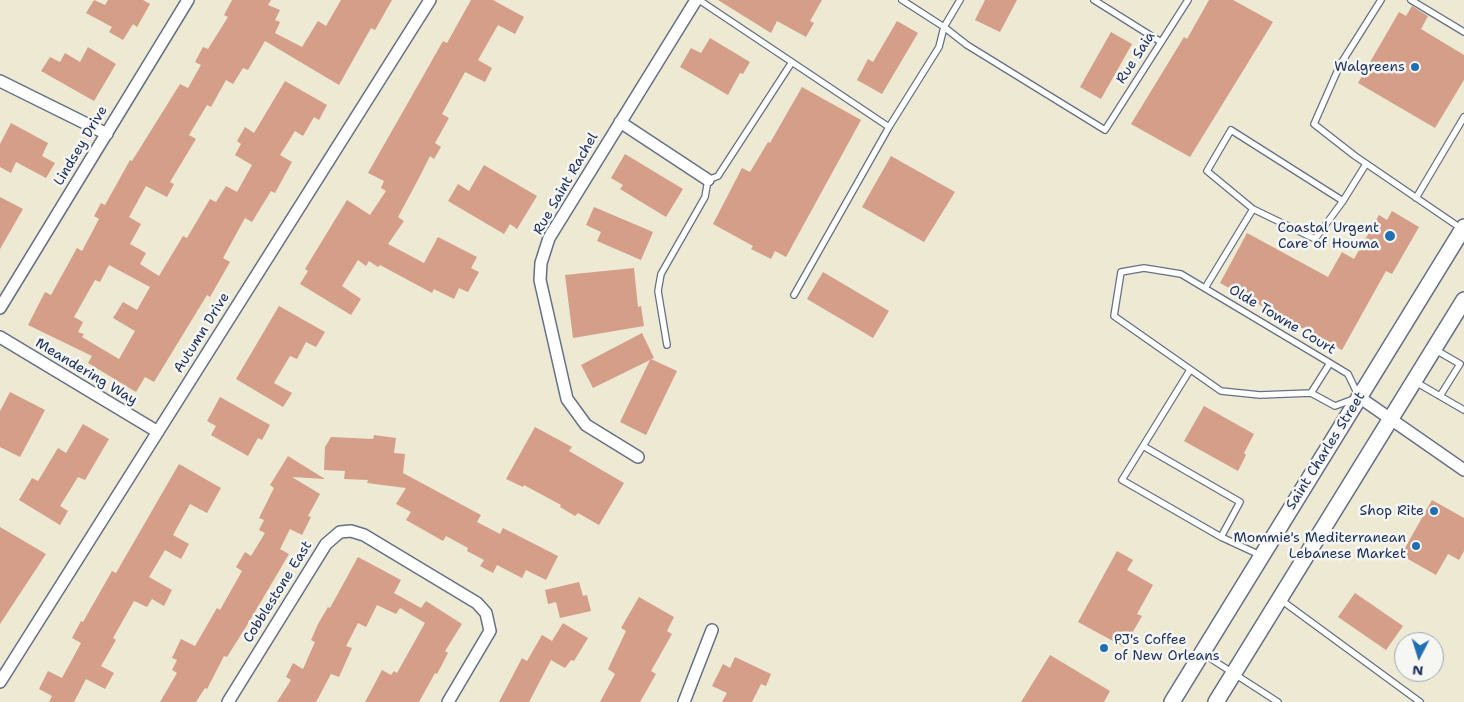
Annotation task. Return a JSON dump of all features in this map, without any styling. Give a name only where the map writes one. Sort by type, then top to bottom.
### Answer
[{"type":"street","name":"Lindsey Drive","points":[[0,308],[188,0]]},
{"type":"street","name":"Autumn Drive","points":[[0,682],[430,0]]},
{"type":"street","name":"Rue Saint Rachel","points":[[638,457],[586,425],[567,399],[540,280],[541,262],[550,238],[697,0]]},
{"type":"street","points":[[0,81],[107,134]]},
{"type":"street","points":[[620,122],[708,180]]},
{"type":"street","name":"Saint Charles Street","points":[[1172,702],[1464,229]]},
{"type":"street","points":[[1216,702],[1462,306]]},
{"type":"street","name":"Meandering Way","points":[[0,337],[158,432]]},
{"type":"street","points":[[1359,397],[1392,418],[1464,470]]},
{"type":"street","name":"Cobblestone East","points":[[228,702],[332,537],[340,532],[356,532],[477,603],[486,613],[490,623],[490,631],[485,643],[448,702]]},
{"type":"street","points":[[684,702],[712,630]]},
{"type":"lane","points":[[697,0],[889,127]]},
{"type":"lane","points":[[902,0],[944,26]]},
{"type":"lane","points":[[794,295],[889,127],[939,47],[944,26],[960,0]]},
{"type":"lane","points":[[1094,0],[1162,42]]},
{"type":"lane","name":"Rue Saia","points":[[944,26],[967,46],[1105,130],[1188,0]]},
{"type":"lane","points":[[1380,0],[1340,65],[1314,124],[1366,164],[1464,229]]},
{"type":"lane","points":[[1411,0],[1464,32]]},
{"type":"lane","points":[[667,345],[658,290],[661,274],[705,197],[708,180],[718,176],[792,62]]},
{"type":"lane","points":[[1416,198],[1464,117]]},
{"type":"lane","points":[[1343,202],[1231,130],[1207,171],[1253,209],[1314,239],[1343,202],[1366,164]]},
{"type":"lane","points":[[1205,288],[1253,209]]},
{"type":"lane","name":"Olde Towne Court","points":[[1190,370],[1114,316],[1122,272],[1144,268],[1181,274],[1348,374],[1359,397]]},
{"type":"lane","points":[[1434,349],[1460,364],[1440,396]]},
{"type":"lane","points":[[1311,393],[1330,363]]},
{"type":"lane","points":[[1262,555],[1221,537],[1122,480],[1190,370],[1222,392],[1260,395],[1311,393],[1335,406],[1359,397]]},
{"type":"lane","points":[[1414,381],[1464,410]]},
{"type":"lane","points":[[1143,446],[1240,502],[1221,537]]},
{"type":"lane","points":[[1279,599],[1420,702]]},
{"type":"lane","points":[[1202,653],[1278,702]]},
{"type":"building","points":[[94,0],[105,5],[108,0],[143,0],[150,4],[137,27],[133,24],[123,40],[109,32],[112,27],[86,13]]},
{"type":"building","points":[[232,0],[271,0],[268,5],[280,10],[275,20],[280,22],[275,33],[302,47],[318,21],[326,26],[341,0],[392,0],[375,30],[371,28],[339,85],[265,41],[248,70],[243,68],[233,84],[226,80],[211,107],[207,105],[189,135],[196,139],[170,182],[174,184],[167,197],[146,186],[129,217],[141,224],[130,244],[146,253],[140,264],[159,276],[183,236],[187,238],[210,199],[216,202],[226,186],[237,192],[252,165],[235,155],[241,144],[237,141],[245,127],[254,133],[285,81],[327,105],[319,120],[314,117],[303,136],[295,131],[280,155],[292,162],[275,193],[271,191],[252,222],[245,218],[223,258],[230,262],[210,297],[207,295],[154,382],[145,377],[136,392],[88,363],[92,356],[28,325],[45,292],[51,295],[77,248],[82,251],[99,219],[94,216],[101,203],[105,205],[130,160],[132,161],[180,84],[188,88],[201,65],[195,62],[203,47],[208,49],[228,17],[224,15]],"holes":[[[109,265],[150,287],[137,310],[123,302],[113,318],[135,331],[119,359],[82,337],[84,334],[78,332],[83,322],[74,317],[95,280],[100,282]]]},
{"type":"building","points":[[471,0],[493,0],[524,17],[515,34],[498,25],[478,60],[492,68],[485,82],[465,72],[442,114],[449,118],[435,143],[441,147],[434,159],[430,156],[398,217],[404,221],[388,244],[424,263],[438,237],[477,257],[471,268],[479,272],[468,292],[459,288],[454,299],[434,289],[432,293],[380,265],[378,267],[369,261],[366,266],[358,260],[342,286],[361,299],[351,315],[300,284],[308,271],[305,269],[347,200],[370,215],[386,191],[381,188],[384,181],[368,173],[443,41],[447,43]]},
{"type":"building","points":[[718,0],[822,0],[810,21],[814,23],[806,37],[777,21],[771,33]]},
{"type":"building","points":[[985,0],[1017,0],[1000,32],[975,20]]},
{"type":"building","points":[[1209,0],[1233,0],[1273,22],[1190,157],[1131,124],[1184,37],[1187,39]]},
{"type":"building","name":"Walgreens","points":[[1412,6],[1428,16],[1421,29],[1464,55],[1464,80],[1435,128],[1358,83],[1399,12],[1406,16]]},
{"type":"building","points":[[897,21],[918,33],[882,94],[857,80],[868,59],[873,62]]},
{"type":"building","points":[[1111,32],[1132,44],[1101,99],[1080,87]]},
{"type":"building","points":[[710,38],[750,62],[743,74],[740,73],[728,95],[680,67],[691,48],[701,53]]},
{"type":"building","points":[[88,47],[116,64],[94,101],[41,71],[50,57],[60,62],[65,53],[80,62]]},
{"type":"building","points":[[802,87],[861,120],[786,257],[775,251],[771,259],[751,249],[753,246],[713,224],[742,168],[750,172],[768,142],[770,143]]},
{"type":"building","points":[[11,123],[48,143],[42,156],[55,163],[46,178],[16,162],[11,173],[0,167],[0,144]]},
{"type":"building","points":[[625,154],[683,189],[666,217],[620,189],[623,185],[611,178]]},
{"type":"building","points":[[891,156],[955,192],[924,242],[862,207]]},
{"type":"building","points":[[484,165],[537,196],[517,229],[510,224],[504,234],[448,201],[458,184],[469,191]]},
{"type":"building","points":[[0,197],[23,209],[0,249]]},
{"type":"building","points":[[594,207],[653,232],[641,260],[597,241],[601,232],[586,225]]},
{"type":"building","points":[[1392,211],[1419,227],[1392,274],[1386,271],[1342,350],[1220,283],[1247,233],[1328,277],[1342,252],[1354,259],[1379,215],[1387,220]]},
{"type":"building","points":[[634,268],[638,307],[641,306],[644,326],[573,338],[565,275]]},
{"type":"building","points":[[823,272],[889,311],[873,338],[807,299]]},
{"type":"building","points":[[279,306],[325,332],[316,347],[306,342],[297,359],[290,356],[274,383],[292,393],[283,407],[236,379]]},
{"type":"building","points":[[642,333],[654,358],[651,359],[677,371],[646,435],[620,422],[650,360],[593,388],[581,365]]},
{"type":"building","points":[[10,392],[45,410],[20,457],[0,447],[0,411]]},
{"type":"building","points":[[220,397],[270,425],[262,440],[258,438],[248,456],[211,435],[216,426],[207,421]]},
{"type":"building","points":[[1204,406],[1254,434],[1244,453],[1246,455],[1238,471],[1184,441]]},
{"type":"building","points":[[83,424],[109,439],[85,480],[78,477],[60,506],[68,511],[60,525],[19,500],[32,478],[38,481],[58,448],[66,453]]},
{"type":"building","points":[[535,427],[572,447],[569,451],[624,483],[599,525],[578,513],[575,516],[560,507],[561,505],[524,485],[523,487],[506,479]]},
{"type":"building","points":[[374,435],[396,438],[394,453],[405,454],[403,473],[481,515],[477,522],[500,534],[503,528],[558,556],[546,580],[526,570],[522,578],[497,565],[493,573],[480,566],[484,560],[467,551],[468,548],[446,536],[443,541],[406,520],[411,512],[396,504],[406,488],[367,483],[368,480],[344,479],[345,471],[324,470],[325,447],[331,437],[373,439]]},
{"type":"building","points":[[288,456],[325,479],[292,477],[320,494],[308,516],[311,517],[302,535],[290,529],[280,549],[289,554],[227,657],[224,656],[207,689],[205,688],[196,702],[160,702],[177,673],[172,670],[177,660],[172,658],[181,639],[195,646],[217,608],[220,610],[242,571],[236,567],[245,552],[251,556],[265,533],[259,530],[264,520],[259,518],[274,488],[270,485]]},
{"type":"building","points":[[179,464],[221,488],[207,513],[190,504],[173,535],[189,544],[181,559],[165,550],[149,577],[172,590],[164,606],[152,599],[147,607],[134,601],[113,638],[116,640],[101,666],[114,673],[105,689],[86,679],[74,702],[49,702],[52,696],[39,689],[48,671],[62,678],[81,643],[72,638],[81,621],[83,622],[112,571],[116,573]]},
{"type":"building","points":[[1432,500],[1464,518],[1464,551],[1459,560],[1448,554],[1436,575],[1401,555]]},
{"type":"building","points":[[0,527],[46,554],[0,624]]},
{"type":"building","points":[[1117,551],[1133,560],[1127,570],[1153,585],[1137,614],[1142,616],[1124,647],[1078,622]]},
{"type":"building","points":[[358,557],[401,580],[394,593],[421,608],[426,601],[462,624],[445,651],[448,653],[437,674],[435,673],[419,702],[365,702],[382,670],[391,675],[394,671],[397,673],[425,623],[400,608],[396,614],[377,605],[366,627],[358,623],[346,646],[352,648],[339,677],[331,674],[316,702],[277,702],[291,680],[286,677],[293,663],[303,669],[315,642],[311,640],[318,624],[328,607],[330,608]]},
{"type":"building","points":[[579,582],[583,596],[587,595],[591,611],[560,618],[556,602],[548,604],[545,590]]},
{"type":"building","points":[[1355,593],[1403,626],[1399,632],[1394,632],[1394,639],[1386,650],[1338,617]]},
{"type":"building","points":[[639,597],[674,617],[667,631],[672,634],[651,671],[656,674],[640,702],[600,702],[615,674],[608,669],[626,631],[621,628]]},
{"type":"building","points":[[563,623],[588,638],[574,661],[571,660],[565,668],[551,660],[529,702],[499,702],[522,658],[527,661],[542,635],[552,641]]},
{"type":"building","points":[[1050,655],[1110,691],[1104,702],[1021,702]]},
{"type":"building","points":[[735,657],[771,674],[766,686],[761,684],[752,702],[722,702],[727,693],[712,686],[723,664],[730,668]]},
{"type":"place","name":"Walgreens","points":[[1415,67]]},
{"type":"place","name":"Coastal Urgent Care of Houma","points":[[1390,236]]},
{"type":"place","name":"Shop Rite","points":[[1434,511]]},
{"type":"place","name":"Mommie's Mediterranean Lebanese Market","points":[[1416,546]]},
{"type":"place","name":"PJ's Coffee of New Orleans","points":[[1104,648]]}]
